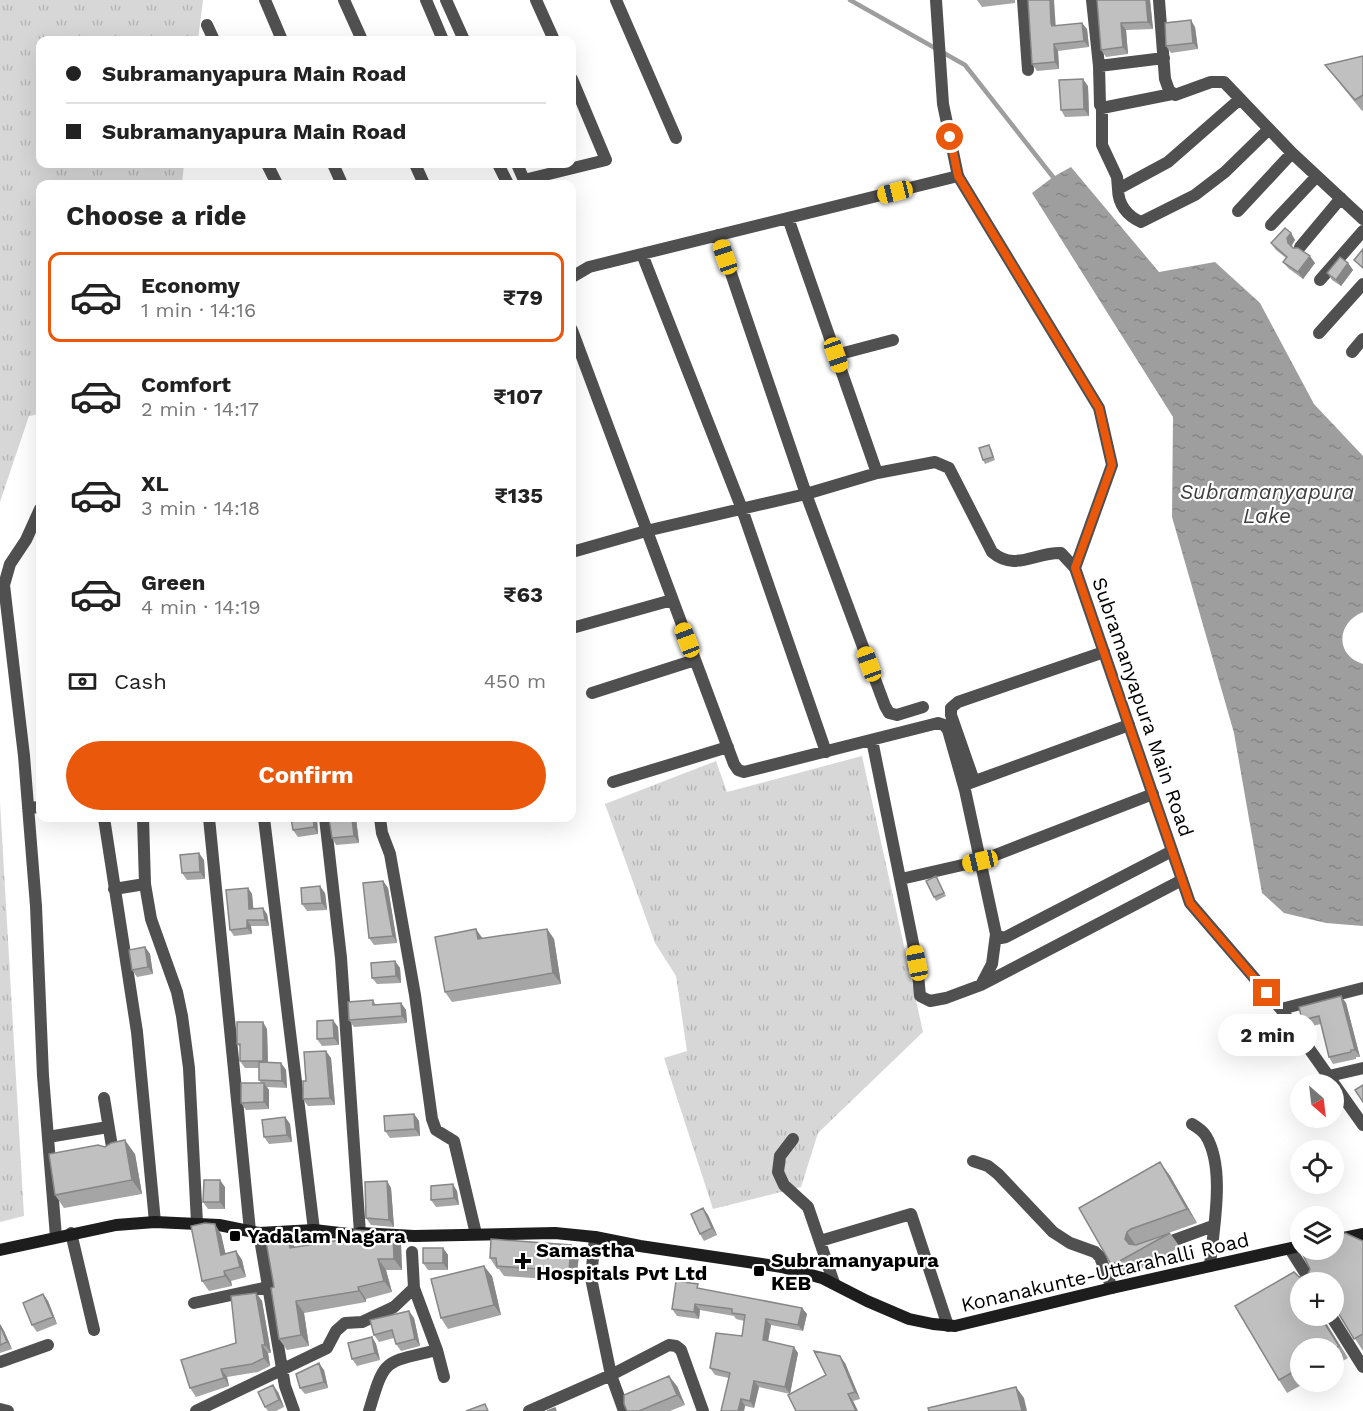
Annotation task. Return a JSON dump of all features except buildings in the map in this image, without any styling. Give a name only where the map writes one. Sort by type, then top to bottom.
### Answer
[{"type":"main road","name":"Konanakunte-Uttarahalli Road","points":[[0,1250],[116,1224],[155,1222],[219,1224],[255,1232],[314,1230],[357,1235],[360,1233],[414,1236],[555,1233],[595,1237],[782,1267],[822,1278],[909,1319],[955,1326],[1290,1248]]},
{"type":"main road","points":[[1344,1238],[1363,1234]]},
{"type":"street","points":[[265,0],[280,36]]},
{"type":"street","points":[[344,0],[360,36]]},
{"type":"street","points":[[426,0],[441,36]]},
{"type":"street","points":[[446,0],[462,36]]},
{"type":"street","points":[[536,0],[552,36]]},
{"type":"street","points":[[616,0],[676,138]]},
{"type":"street","name":"Subramanyapura Main Road","points":[[936,0],[943,104],[958,176],[1099,408],[1112,465],[1075,568],[1190,903],[1281,1009],[1328,1074]]},
{"type":"street","points":[[1023,0],[1028,70]]},
{"type":"street","points":[[1092,0],[1100,66],[1102,145],[1117,177],[1123,208],[1135,220],[1141,222],[1195,195],[1225,172],[1269,129]]},
{"type":"street","points":[[1160,0],[1165,79],[1172,94]]},
{"type":"street","points":[[207,25],[212,36]]},
{"type":"street","points":[[1100,66],[1164,58]]},
{"type":"street","points":[[1102,108],[1175,95],[1211,82],[1224,82],[1292,153],[1363,219]]},
{"type":"street","points":[[576,89],[606,160],[576,168]]},
{"type":"street","points":[[1118,189],[1168,162],[1240,99]]},
{"type":"street","points":[[1238,211],[1292,153]]},
{"type":"street","points":[[531,180],[576,168]]},
{"type":"street","points":[[576,275],[589,267],[958,176]]},
{"type":"street","points":[[1271,225],[1317,176]]},
{"type":"street","points":[[1300,247],[1341,198]]},
{"type":"street","points":[[788,218],[877,473]]},
{"type":"street","points":[[1320,280],[1363,231]]},
{"type":"street","points":[[718,236],[806,494],[885,706],[889,713],[897,715],[923,707]]},
{"type":"street","points":[[642,254],[742,509],[826,752]]},
{"type":"street","points":[[1319,333],[1363,284]]},
{"type":"street","points":[[1352,352],[1363,339]]},
{"type":"street","points":[[836,355],[893,340]]},
{"type":"street","points":[[576,341],[694,660],[738,770],[744,772],[938,723],[944,725],[948,730],[969,783]]},
{"type":"street","points":[[576,551],[646,531],[806,494],[877,473],[935,462],[949,468],[992,552],[1001,560],[1014,562],[1050,552],[1061,553],[1075,568]]},
{"type":"street","points":[[36,518],[26,540],[10,564],[4,585],[34,808],[44,1076],[56,1237]]},
{"type":"street","points":[[576,627],[672,600]]},
{"type":"street","points":[[981,985],[992,964],[996,933],[980,861],[969,783],[951,708],[958,702],[1104,652]]},
{"type":"street","points":[[592,693],[694,660]]},
{"type":"street","points":[[969,783],[1129,725]]},
{"type":"street","points":[[872,740],[917,963],[920,996],[930,1001],[946,998],[981,985],[1182,880]]},
{"type":"street","points":[[613,782],[728,747]]},
{"type":"street","points":[[901,879],[980,861],[1153,794]]},
{"type":"street","points":[[105,822],[137,1032],[155,1222]]},
{"type":"street","points":[[143,822],[145,884],[151,919],[174,981],[182,1016],[189,1068],[197,1223]]},
{"type":"street","points":[[209,822],[255,1232],[268,1287],[285,1386],[294,1411]]},
{"type":"street","points":[[264,822],[314,1230]]},
{"type":"street","points":[[325,822],[341,958],[360,1233]]},
{"type":"street","points":[[381,822],[390,854],[411,972],[432,1119],[436,1130],[454,1142],[476,1234]]},
{"type":"street","points":[[996,933],[1001,938],[1006,937],[1173,851]]},
{"type":"street","points":[[114,889],[145,884]]},
{"type":"street","points":[[1281,1009],[1363,988]]},
{"type":"street","points":[[1338,1074],[1363,1068]]},
{"type":"street","points":[[104,1098],[113,1153]]},
{"type":"street","name":"Subramanyapura Main Road","points":[[1344,1098],[1363,1125]]},
{"type":"street","points":[[1192,1124],[1205,1133],[1213,1151],[1216,1174],[1210,1266]]},
{"type":"street","points":[[48,1137],[108,1127]]},
{"type":"street","points":[[793,1139],[780,1156],[778,1172],[784,1185],[808,1207],[834,1283]]},
{"type":"street","points":[[974,1161],[988,1166],[998,1174],[1053,1232],[1070,1243],[1095,1252],[1100,1257],[1112,1288]]},
{"type":"street","points":[[820,1241],[911,1214],[948,1326]]},
{"type":"street","points":[[1153,1248],[1213,1226]]},
{"type":"street","points":[[71,1233],[94,1330]]},
{"type":"street","points":[[595,1237],[591,1278],[611,1375],[624,1411]]},
{"type":"street","points":[[412,1252],[414,1288],[437,1350],[444,1377]]},
{"type":"street","points":[[194,1304],[268,1287]]},
{"type":"street","points":[[196,1411],[327,1348],[336,1331],[345,1323],[362,1322],[394,1307],[414,1288]]},
{"type":"street","points":[[1337,1326],[1363,1367]]},
{"type":"street","points":[[0,1362],[48,1345]]},
{"type":"street","points":[[528,1411],[611,1375],[669,1345],[681,1350],[703,1411]]},
{"type":"street","points":[[369,1411],[379,1378],[385,1367],[393,1361],[437,1350]]},
{"type":"street","points":[[0,1409],[8,1411]]},
{"type":"green space","points":[[0,0],[203,0],[198,36],[36,36],[36,168],[184,168],[182,180],[36,180],[36,415],[29,416],[0,502]]},
{"type":"green space","points":[[862,756],[923,1032],[818,1133],[801,1187],[713,1209],[664,1058],[687,1051],[676,976],[655,943],[605,804],[716,761],[727,792]]},
{"type":"green space","points":[[0,802],[24,1216],[0,1222]]},
{"type":"water","name":"Subramanyapura Lake","points":[[1071,167],[1159,272],[1215,262],[1260,303],[1314,404],[1363,456],[1363,612],[1348,623],[1342,638],[1347,653],[1354,660],[1363,664],[1363,926],[1326,923],[1284,913],[1262,893],[1234,733],[1172,517],[1173,417],[1032,193]]},
{"type":"waterway","points":[[850,0],[965,65],[1053,177]]},
{"type":"place","name":"Yadalam Nagara","points":[[235,1236]]},
{"type":"place","name":"Samastha Hospitals Pvt Ltd","points":[[523,1261]]},
{"type":"place","name":"Subramanyapura KEB","points":[[759,1271]]},
{"type":"route","points":[[950,137],[958,176],[1099,408],[1112,465],[1075,568],[1190,903],[1267,993]]}]
